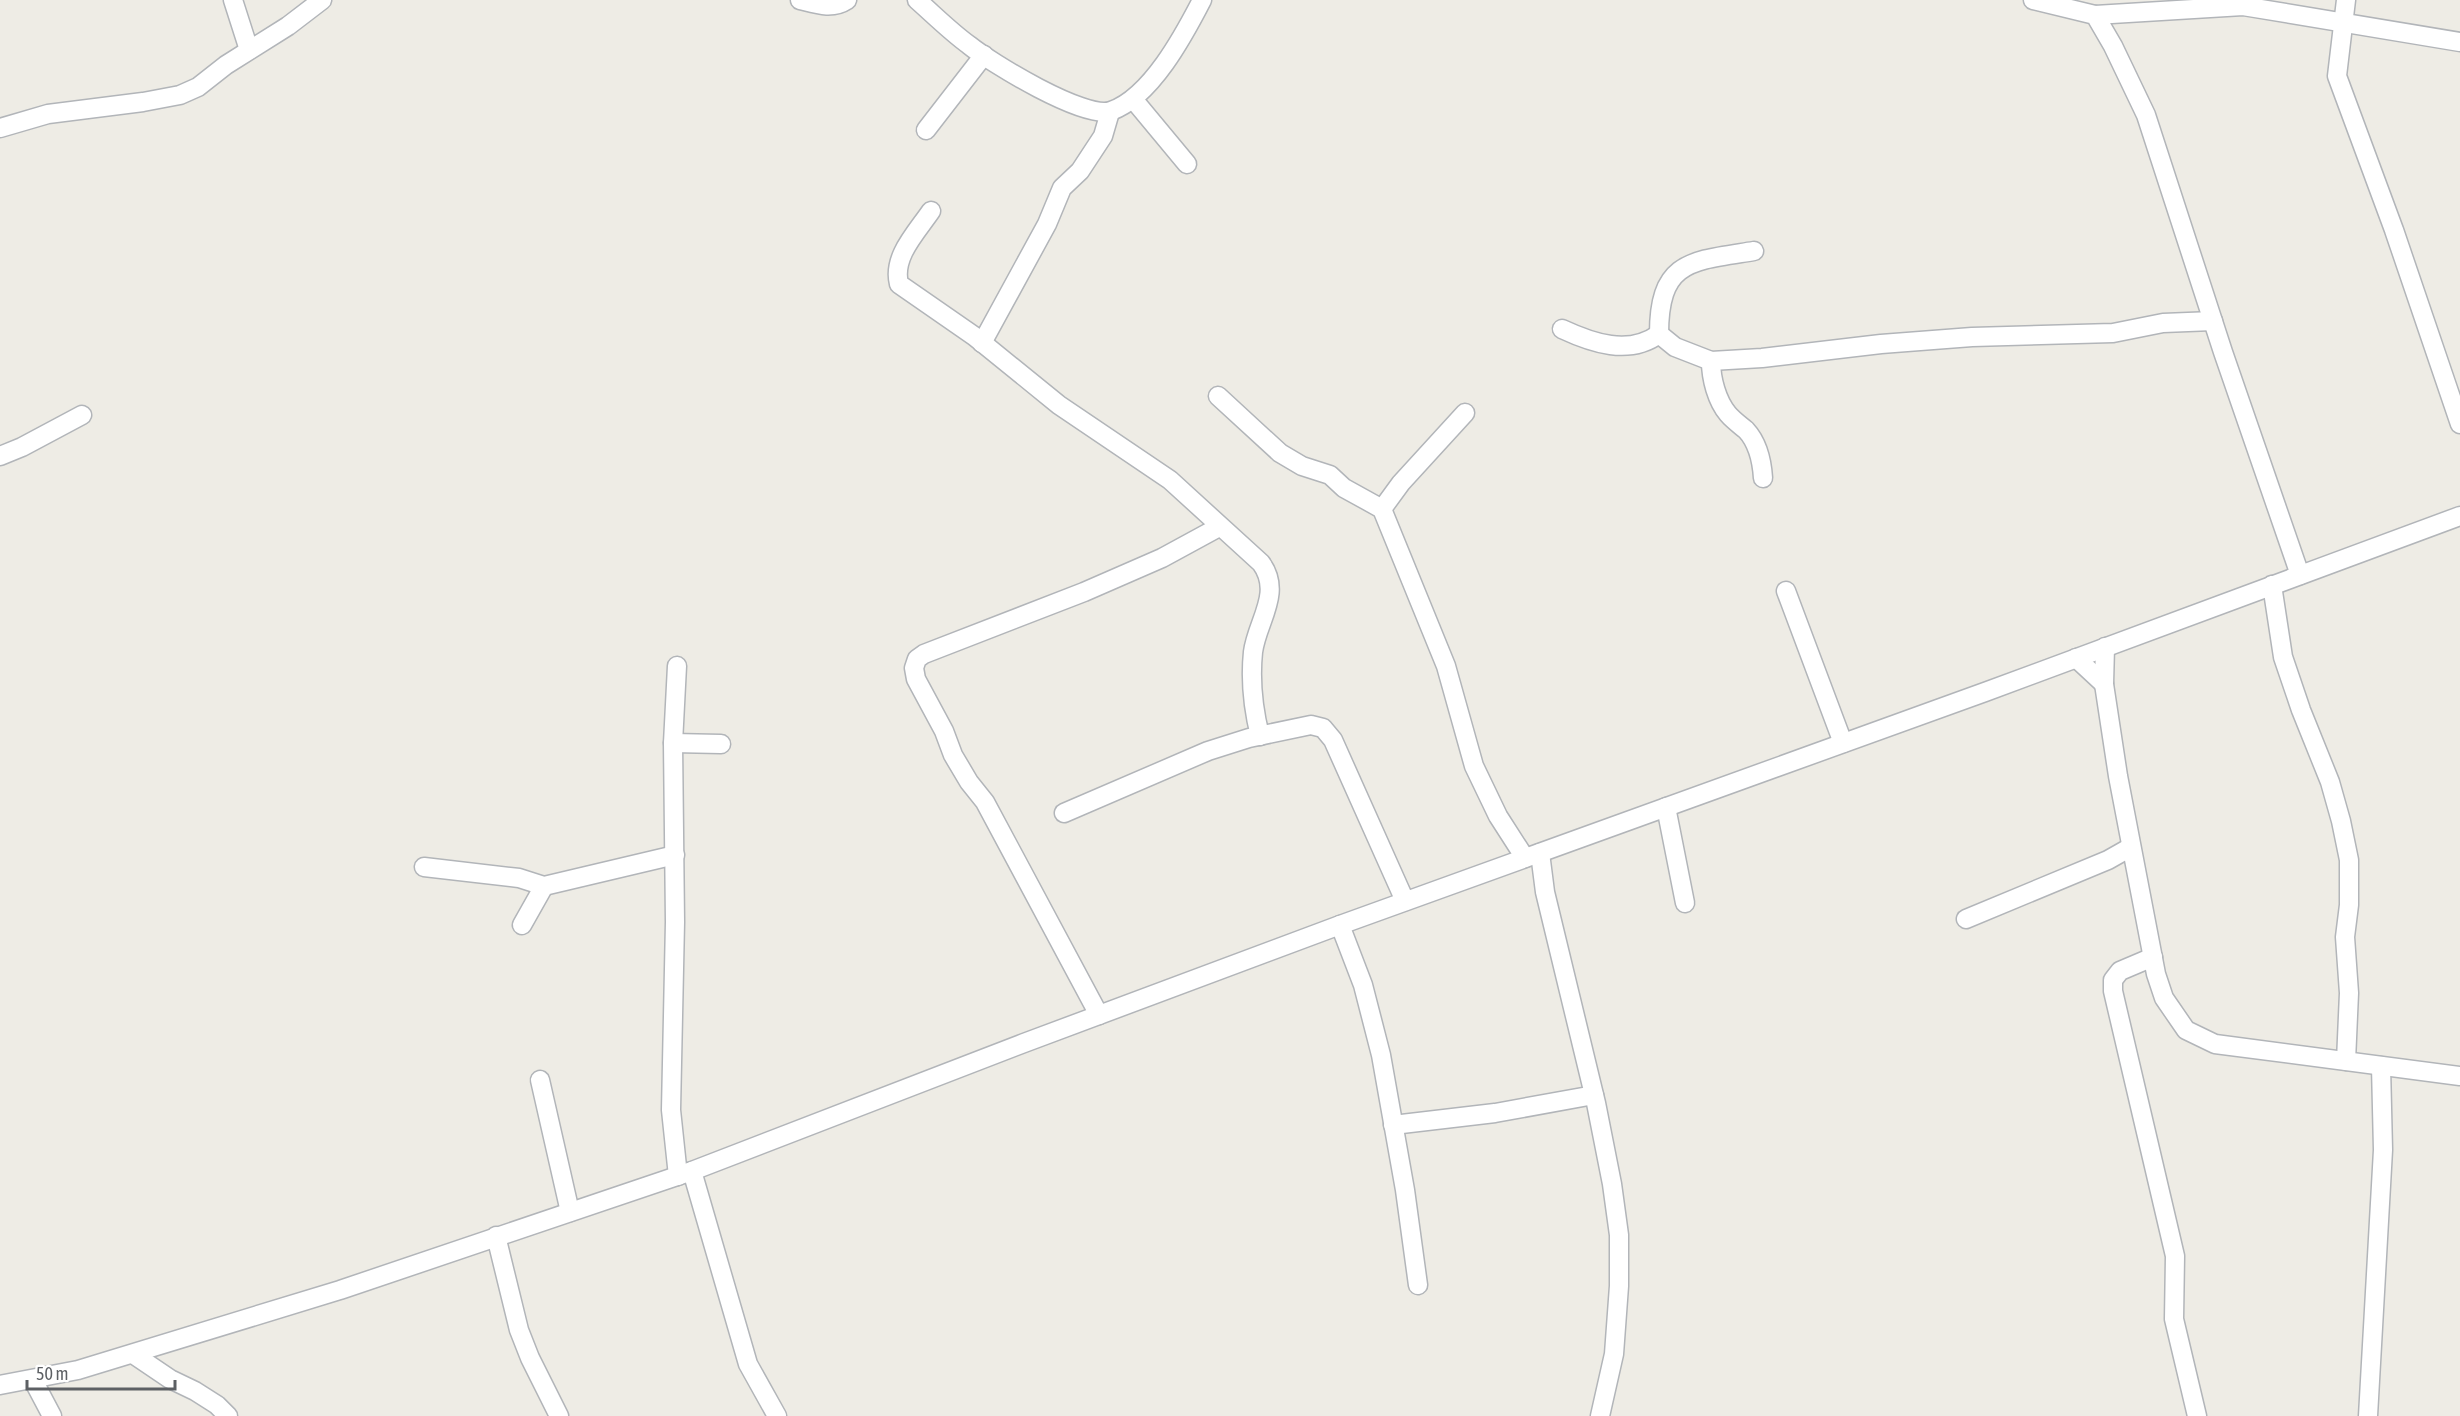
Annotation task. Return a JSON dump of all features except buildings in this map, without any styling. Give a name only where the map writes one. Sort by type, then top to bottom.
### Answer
[{"type":"street","points":[[233,0],[249,50]]},
{"type":"street","points":[[0,128],[48,114],[180,95],[198,87],[322,0]]},
{"type":"street","points":[[800,0],[826,6],[841,4],[846,0]]},
{"type":"street","points":[[917,0],[969,46],[1048,93],[1082,108],[1102,113],[1110,112],[1133,99],[1169,57],[1202,0]]},
{"type":"street","points":[[2033,0],[2095,15],[2243,6],[2460,42]]},
{"type":"street","points":[[2346,0],[2337,76],[2394,230],[2460,424]]},
{"type":"street","points":[[2095,15],[2113,46],[2146,115],[2213,321],[2300,575]]},
{"type":"street","points":[[926,130],[984,55]]},
{"type":"street","points":[[1133,99],[1186,164]]},
{"type":"street","points":[[982,343],[1047,224],[1062,188],[1080,171],[1103,136],[1110,112]]},
{"type":"street","points":[[931,211],[902,254],[895,271],[899,284],[982,343],[1059,405],[1170,480],[1261,563],[1268,573],[1270,588],[1267,605],[1253,650],[1253,700],[1260,736]]},
{"type":"street","points":[[1659,334],[1659,312],[1666,286],[1681,268],[1700,260],[1754,251]]},
{"type":"street","points":[[1659,334],[1675,347],[1712,361],[1971,337],[2113,333],[2163,323],[2213,321]]},
{"type":"street","points":[[1562,329],[1606,346],[1629,346],[1651,340],[1659,334]]},
{"type":"street","points":[[1712,361],[1711,373],[1717,392],[1727,413],[1747,432],[1755,446],[1762,462],[1763,478]]},
{"type":"street","points":[[1218,396],[1280,453],[1302,466],[1330,475],[1344,488],[1382,509],[1446,666],[1474,766],[1498,816],[1533,856],[1545,891],[1594,1095],[1612,1184],[1619,1235],[1619,1286],[1614,1354],[1600,1416]]},
{"type":"street","points":[[1382,509],[1401,483],[1465,413]]},
{"type":"street","points":[[0,456],[22,447],[82,414]]},
{"type":"street","points":[[0,1385],[78,1370],[133,1354],[340,1290],[685,1174],[1340,925],[2460,516]]},
{"type":"street","points":[[1100,1015],[985,802],[969,782],[953,755],[944,730],[916,679],[914,668],[917,659],[924,654],[1143,566],[1219,527]]},
{"type":"street","points":[[2272,585],[2283,657],[2301,710],[2330,782],[2342,821],[2349,860],[2349,905],[2345,937],[2349,993],[2346,1061]]},
{"type":"street","points":[[1786,591],[1843,743]]},
{"type":"street","points":[[2106,647],[2104,684],[2131,847],[2153,957],[2164,998],[2186,1030],[2215,1044],[2460,1076]]},
{"type":"street","points":[[2076,658],[2104,684]]},
{"type":"street","points":[[677,666],[674,743],[675,855],[671,1110],[685,1174],[748,1365],[777,1416]]},
{"type":"street","points":[[1064,813],[1208,750],[1311,725],[1323,728],[1333,740],[1405,902]]},
{"type":"street","points":[[674,743],[721,744]]},
{"type":"street","points":[[1666,807],[1685,903]]},
{"type":"street","points":[[1965,919],[2108,860],[2131,847]]},
{"type":"street","points":[[424,867],[519,878],[544,886],[675,855]]},
{"type":"street","points":[[522,925],[544,886]]},
{"type":"street","points":[[1340,925],[1363,984],[1381,1055],[1405,1190],[1418,1286]]},
{"type":"street","points":[[2153,957],[2120,971],[2113,980],[2113,991],[2175,1256],[2174,1319],[2197,1416]]},
{"type":"street","points":[[2368,1416],[2383,1150],[2381,1066]]},
{"type":"street","points":[[540,1080],[570,1212]]},
{"type":"street","points":[[1393,1125],[1495,1113],[1594,1095]]},
{"type":"street","points":[[496,1236],[519,1330],[530,1358],[559,1416]]},
{"type":"street","points":[[133,1354],[170,1379],[202,1395],[228,1416]]},
{"type":"street","points":[[33,1380],[51,1416]]}]
